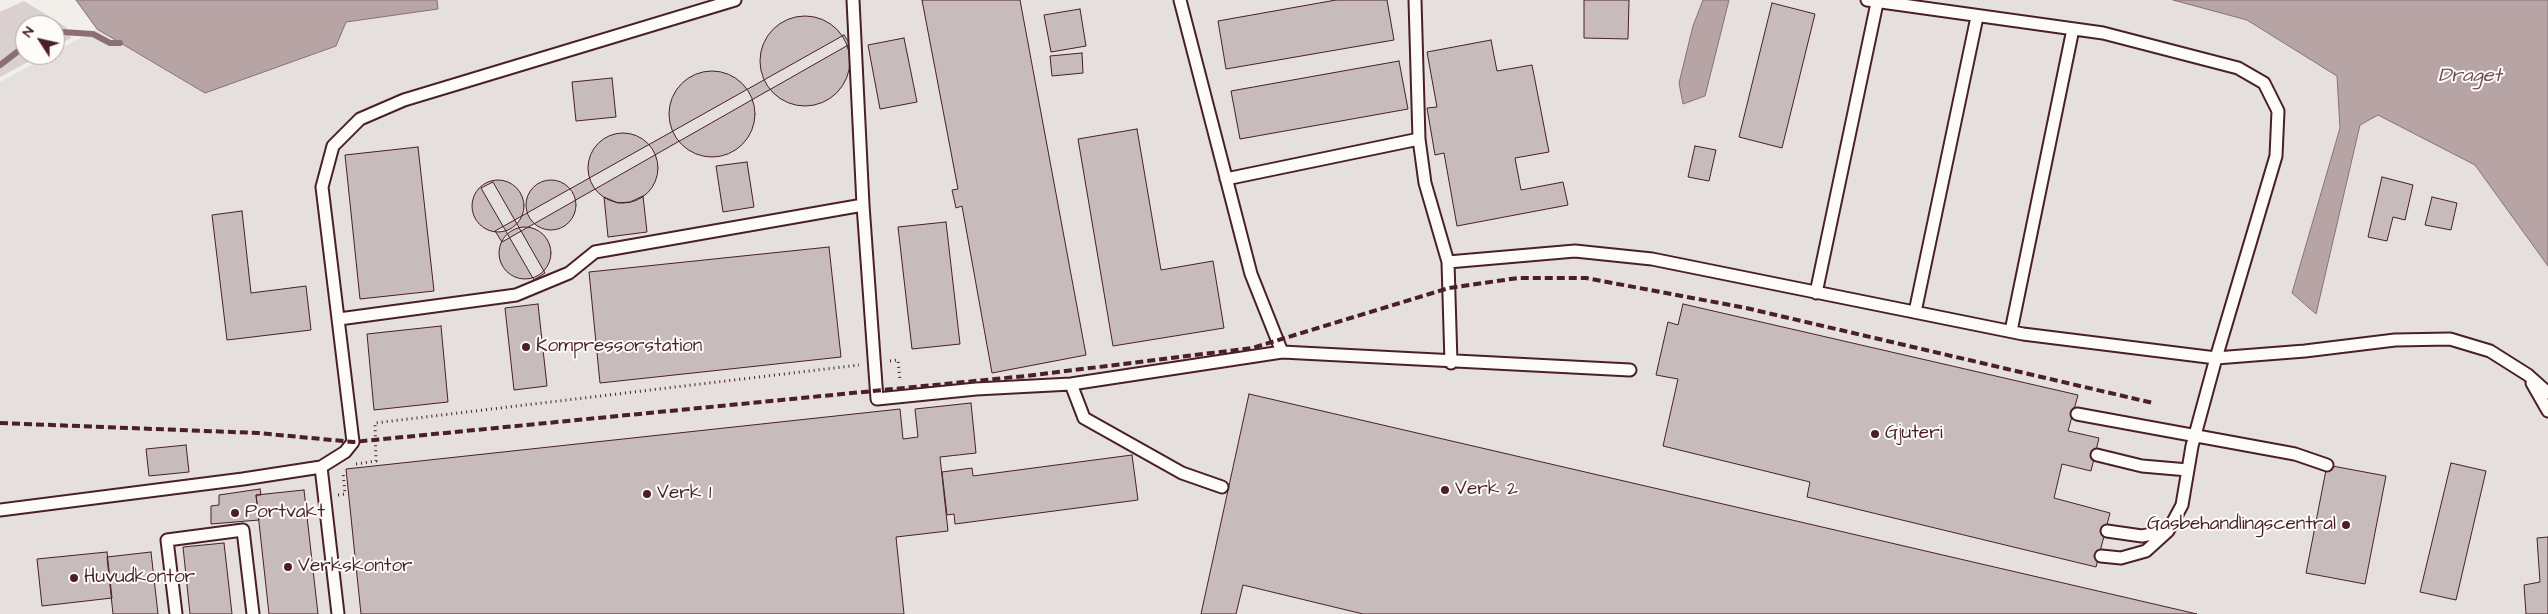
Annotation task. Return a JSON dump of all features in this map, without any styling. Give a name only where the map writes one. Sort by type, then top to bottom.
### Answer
[{"type":"lane","points":[[0,510],[243,480],[321,467],[345,452],[353,442],[322,186],[333,146],[360,119],[404,100],[735,0]]},
{"type":"lane","points":[[853,0],[863,204],[877,399],[976,389],[1071,384],[1282,352],[1451,362],[1566,365],[1630,370]]},
{"type":"lane","points":[[1180,0],[1251,274],[1282,352]]},
{"type":"lane","points":[[1415,0],[1419,139],[1425,183],[1448,262],[1451,362]]},
{"type":"lane","points":[[1816,293],[1872,1],[2103,33],[2238,68],[2264,83],[2278,112],[2276,156],[2195,435],[2182,505],[2168,531],[2146,551],[2121,558],[2100,556]]},
{"type":"lane","points":[[1915,312],[1977,17]]},
{"type":"lane","points":[[2011,332],[2073,29]]},
{"type":"lane","points":[[1226,179],[1419,139]]},
{"type":"lane","points":[[339,319],[516,295],[569,273],[595,252],[863,204]]},
{"type":"lane","points":[[1448,262],[1575,250],[1652,259],[2011,332],[2216,358],[2305,351],[2395,340],[2450,338],[2490,351],[2528,375],[2548,393]]},
{"type":"lane","points":[[2528,375],[2548,411]]},
{"type":"lane","points":[[1071,384],[1084,418],[1182,473],[1222,487]]},
{"type":"lane","points":[[2077,414],[2295,454],[2327,465]]},
{"type":"lane","points":[[2097,455],[2142,466],[2188,470]]},
{"type":"lane","points":[[321,467],[338,614]]},
{"type":"lane","points":[[176,614],[167,540],[243,530],[253,614]]},
{"type":"lane","points":[[2107,531],[2142,536],[2168,531]]},
{"type":"path","points":[[351,465],[376,461],[375,423],[898,360],[901,397]]},
{"type":"path","points":[[324,496],[345,494],[342,466]]},
{"type":"shaded area","points":[[437,0],[2173,0],[2247,20],[2337,76],[2340,128],[2292,293],[2315,314],[2361,124],[2378,115],[2475,165],[2548,266],[2548,614],[0,614],[0,82],[31,65],[65,65],[65,47],[97,29],[205,93],[346,22],[437,9]]},
{"type":"shaded area","points":[[24,1],[47,15],[15,15],[15,65],[22,65],[0,77],[0,12]]},
{"type":"shaded area","points":[[65,26],[66,27],[71,38],[65,41]]},
{"type":"water","points":[[76,0],[437,0],[438,9],[346,22],[336,46],[205,93],[97,29]]},
{"type":"water","points":[[1703,0],[1729,0],[1705,96],[1683,104],[1679,83],[1693,26]]},
{"type":"water","name":"Draget","points":[[2173,0],[2548,0],[2548,266],[2475,165],[2378,115],[2360,125],[2316,314],[2292,293],[2340,128],[2337,76],[2247,20]]},
{"type":"building","points":[[922,0],[1020,0],[1086,355],[992,373],[962,206],[956,208],[952,190],[958,189]]},
{"type":"building","points":[[1336,0],[1387,0],[1394,40],[1226,69],[1218,21]]},
{"type":"building","points":[[1584,0],[1629,0],[1628,39],[1584,38]]},
{"type":"building","points":[[1772,3],[1815,14],[1782,148],[1739,137]]},
{"type":"building","points":[[1080,9],[1086,46],[1051,52],[1044,15]]},
{"type":"building","points":[[805,16],[822,20],[837,29],[846,44],[850,61],[846,78],[837,93],[822,102],[805,106],[788,102],[773,93],[764,78],[760,61],[764,44],[773,29],[788,20]]},
{"type":"building","points":[[844,35],[850,44],[502,242],[495,231]]},
{"type":"building","points":[[904,38],[917,102],[880,109],[868,45]]},
{"type":"building","points":[[1491,40],[1497,71],[1532,65],[1549,152],[1515,158],[1521,190],[1563,182],[1568,205],[1457,226],[1444,153],[1435,155],[1427,108],[1437,107],[1427,52]]},
{"type":"building","points":[[1082,53],[1083,73],[1052,76],[1050,56]]},
{"type":"building","points":[[1399,61],[1408,109],[1240,139],[1231,91]]},
{"type":"building","points":[[712,71],[728,74],[736,78],[748,90],[752,98],[755,114],[752,130],[748,138],[736,150],[728,154],[712,157],[696,154],[688,150],[676,138],[672,130],[669,114],[672,98],[676,90],[688,78],[696,74]]},
{"type":"building","points":[[612,78],[616,117],[576,121],[572,82]]},
{"type":"building","points":[[1137,129],[1161,270],[1213,261],[1224,328],[1113,346],[1078,139]]},
{"type":"building","points":[[623,133],[636,136],[648,143],[655,155],[658,168],[655,181],[648,193],[636,200],[623,203],[610,200],[598,193],[591,181],[588,168],[591,155],[598,143],[610,136]]},
{"type":"building","points":[[1695,146],[1716,150],[1709,181],[1688,177]]},
{"type":"building","points":[[418,147],[434,291],[360,299],[345,155]]},
{"type":"building","points":[[747,162],[754,207],[723,212],[716,166]]},
{"type":"building","points":[[2382,177],[2413,185],[2405,220],[2393,217],[2387,241],[2368,237]]},
{"type":"building","points":[[498,180],[508,182],[516,188],[522,196],[524,206],[522,216],[516,224],[508,230],[498,232],[488,230],[480,224],[474,216],[472,206],[474,196],[480,188],[488,182]]},
{"type":"building","points":[[551,180],[569,187],[576,205],[569,223],[551,230],[533,223],[526,205],[533,187]]},
{"type":"building","points":[[493,182],[545,273],[534,280],[481,188]]},
{"type":"building","points":[[643,196],[647,232],[608,237],[604,197],[618,203],[630,202]]},
{"type":"building","points":[[2432,197],[2457,203],[2451,230],[2425,225]]},
{"type":"building","points":[[242,211],[251,293],[306,286],[311,330],[227,340],[212,215]]},
{"type":"building","points":[[946,222],[960,344],[912,349],[898,227]]},
{"type":"building","points":[[525,227],[539,231],[547,239],[551,253],[547,267],[539,275],[525,279],[511,275],[503,267],[499,253],[503,239],[511,231]]},
{"type":"building","points":[[829,247],[841,357],[600,383],[589,272]]},
{"type":"building","name":"Kompressorstation","points":[[538,304],[547,386],[514,390],[505,308]]},
{"type":"building","name":"Gjuteri","points":[[1683,304],[2078,395],[2068,431],[2099,438],[2091,471],[2062,464],[2054,498],[2110,513],[2096,567],[1807,497],[1810,482],[1663,446],[1678,379],[1656,375],[1668,322],[1678,325]]},
{"type":"building","points":[[441,326],[448,402],[374,410],[367,334]]},
{"type":"building","name":"Verk 2","points":[[1249,394],[2197,614],[1363,614],[1243,585],[1236,614],[1201,614]]},
{"type":"building","name":"Verk 1","points":[[971,403],[976,453],[940,457],[948,531],[896,537],[904,614],[361,614],[346,469],[900,409],[903,439],[918,437],[915,409]]},
{"type":"building","points":[[186,445],[189,472],[149,476],[146,449]]},
{"type":"building","points":[[1132,455],[1138,500],[955,524],[954,514],[947,515],[942,472],[972,468],[973,476]]},
{"type":"building","points":[[2451,463],[2486,471],[2456,600],[2420,592]]},
{"type":"building","name":"Gasbehandlingscentral","points":[[2327,465],[2386,476],[2365,584],[2306,573]]},
{"type":"building","name":"Portvakt","points":[[260,489],[261,495],[256,495],[259,520],[211,524],[211,506],[219,505],[219,495]]},
{"type":"building","name":"Verkskontor","points":[[304,490],[318,614],[269,614],[256,495]]},
{"type":"building","points":[[2548,537],[2548,614],[2526,614],[2524,585],[2540,582],[2537,538]]},
{"type":"building","points":[[224,543],[232,614],[190,614],[183,547]]},
{"type":"building","name":"Huvudkontor","points":[[107,552],[112,598],[42,606],[37,559]]},
{"type":"building","points":[[151,552],[158,614],[113,614],[107,557]]},
{"type":"waterway","points":[[65,32],[93,34],[110,43],[120,43]]},
{"type":"waterway","points":[[0,65],[15,54]]},
{"type":"railway","points":[[0,423],[258,433],[353,442],[1026,376],[1252,348],[1449,288],[1518,278],[1586,278],[1746,308],[2153,403]]},
{"type":"place","name":"Kompressorstation","points":[[526,347]]},
{"type":"place","name":"Gjuteri","points":[[1875,434]]},
{"type":"place","name":"Verk 2","points":[[1445,490]]},
{"type":"place","name":"Verk 1","points":[[647,494]]},
{"type":"place","name":"Portvakt","points":[[235,513]]},
{"type":"place","name":"Gasbehandlingscentral","points":[[2346,525]]},
{"type":"place","name":"Verkskontor","points":[[288,567]]},
{"type":"place","name":"Huvudkontor","points":[[74,578]]}]
